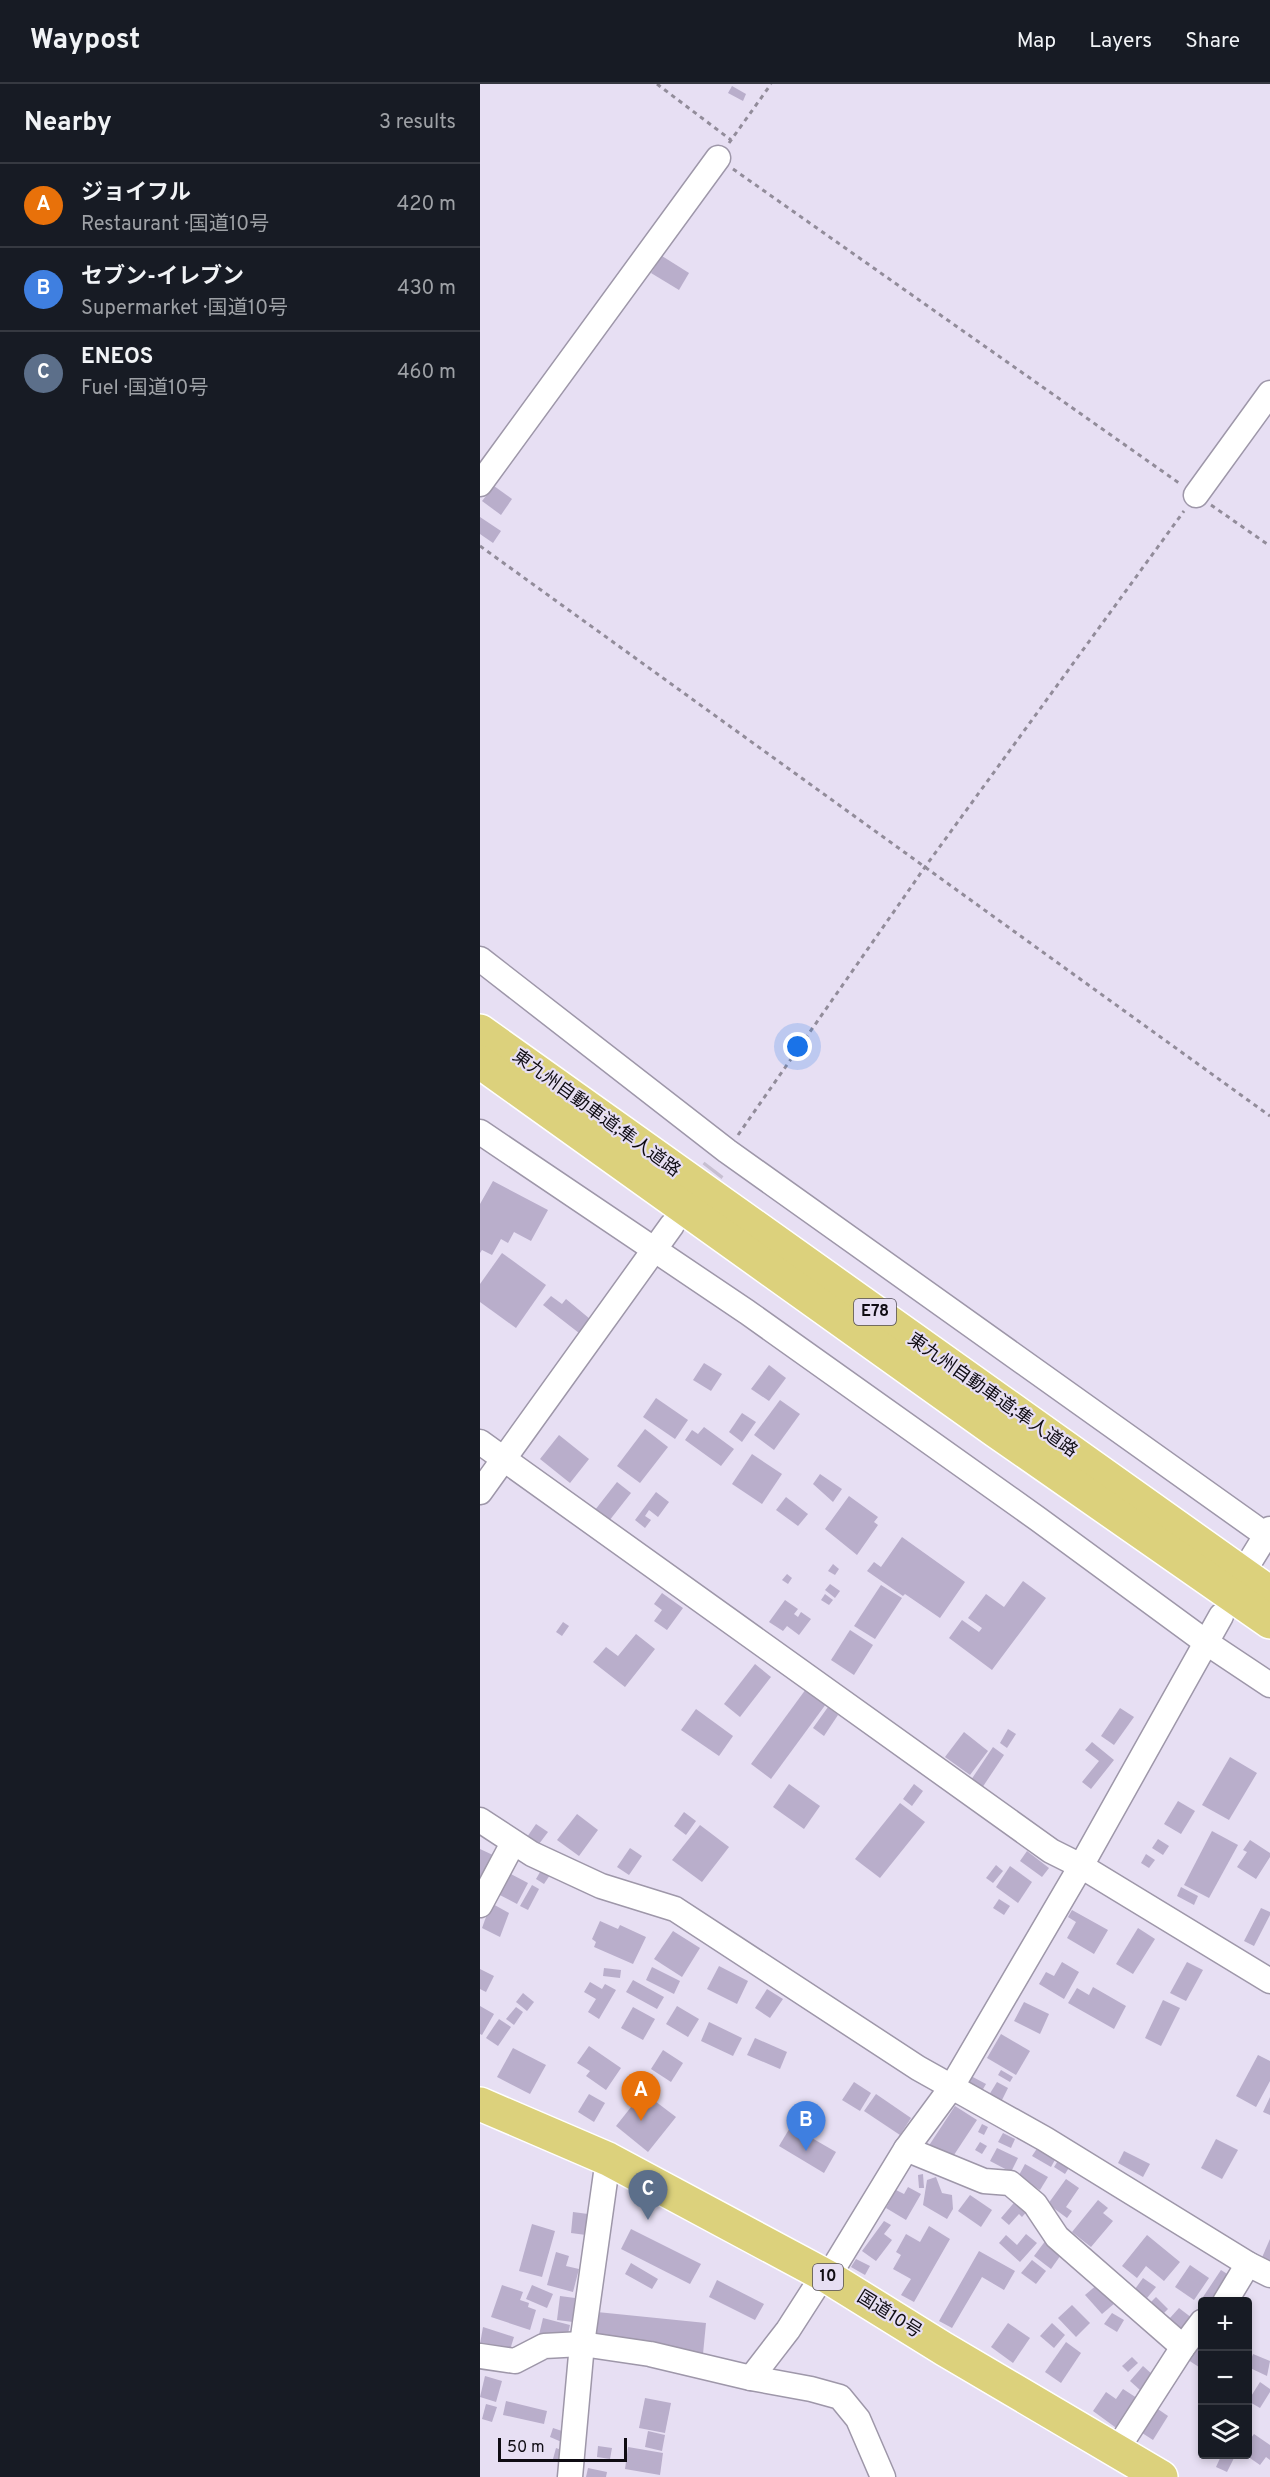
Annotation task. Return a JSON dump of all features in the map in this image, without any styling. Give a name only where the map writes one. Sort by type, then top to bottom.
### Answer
[{"type":"highway","name":"東九州自動車道;隼人道路","points":[[480,1030],[1270,1593]]},
{"type":"highway","name":"東九州自動車道;隼人道路","points":[[480,1062],[996,1431],[1270,1622]]},
{"type":"highway","name":"国道10号","points":[[480,2104],[608,2159],[828,2277],[944,2349],[1161,2477]]},
{"type":"street","points":[[480,484],[725,149]]},
{"type":"street","points":[[1196,495],[1270,393]]},
{"type":"street","points":[[480,959],[727,1150],[1269,1534],[1250,1563]]},
{"type":"street","points":[[480,1132],[747,1312],[1038,1519],[1207,1643],[1270,1685]]},
{"type":"street","points":[[480,1492],[672,1225]]},
{"type":"street","points":[[480,1442],[1052,1851],[1081,1866],[1270,1981]]},
{"type":"street","points":[[751,2379],[788,2330],[815,2288],[828,2277],[906,2149],[951,2088],[1081,1866],[1221,1616]]},
{"type":"street","points":[[480,1820],[532,1854],[601,1886],[675,1909],[951,2088],[1045,2139],[1270,2276]]},
{"type":"street","points":[[480,1905],[513,1843]]},
{"type":"street","points":[[906,2149],[984,2181],[1010,2183],[1035,2204],[1046,2217],[1057,2237],[1183,2347]]},
{"type":"street","points":[[570,2477],[582,2344],[608,2159]]},
{"type":"street","points":[[1227,2297],[1248,2264]]},
{"type":"street","points":[[1116,2451],[1183,2347],[1198,2328]]},
{"type":"street","points":[[480,2356],[515,2361],[544,2346],[582,2344],[650,2354],[751,2379],[811,2389],[840,2397],[858,2419],[883,2477]]},
{"type":"path","points":[[657,84],[725,149],[1196,495],[1270,546]]},
{"type":"path","points":[[725,149],[771,84]]},
{"type":"path","points":[[727,1150],[925,867],[1196,495]]},
{"type":"path","points":[[480,546],[1270,1116]]},
{"type":"building","points":[[732,86],[746,94],[743,101],[728,93]]},
{"type":"building","points":[[662,256],[689,273],[679,290],[651,273]]},
{"type":"building","points":[[494,486],[512,499],[501,515],[482,501]]},
{"type":"building","points":[[480,517],[501,531],[493,543],[480,534]]},
{"type":"building","points":[[493,1181],[548,1210],[531,1241],[514,1232],[508,1243],[501,1239],[492,1255],[482,1250],[480,1253],[480,1204]]},
{"type":"building","points":[[502,1253],[546,1285],[516,1328],[480,1302],[480,1284]]},
{"type":"building","points":[[551,1296],[562,1304],[566,1299],[590,1319],[579,1333],[543,1305]]},
{"type":"building","points":[[704,1363],[722,1374],[711,1391],[693,1380]]},
{"type":"building","points":[[769,1365],[786,1378],[769,1401],[751,1389]]},
{"type":"building","points":[[656,1398],[688,1420],[675,1439],[643,1417]]},
{"type":"building","points":[[780,1400],[800,1414],[774,1450],[754,1435]]},
{"type":"building","points":[[742,1413],[756,1422],[742,1442],[729,1432]]},
{"type":"building","points":[[704,1427],[734,1449],[721,1466],[685,1440],[692,1430],[698,1434]]},
{"type":"building","points":[[645,1429],[668,1447],[640,1483],[617,1466]]},
{"type":"building","points":[[559,1435],[589,1459],[570,1483],[540,1459]]},
{"type":"building","points":[[752,1454],[782,1474],[762,1504],[732,1484]]},
{"type":"building","points":[[820,1474],[842,1489],[833,1502],[813,1484]]},
{"type":"building","points":[[617,1482],[631,1493],[609,1521],[595,1510]]},
{"type":"building","points":[[656,1492],[669,1502],[658,1517],[649,1510],[645,1516],[651,1520],[645,1528],[635,1520]]},
{"type":"building","points":[[849,1496],[878,1517],[874,1522],[878,1525],[857,1555],[825,1529]]},
{"type":"building","points":[[786,1497],[808,1514],[798,1526],[776,1510]]},
{"type":"building","points":[[902,1537],[965,1582],[940,1618],[867,1571],[874,1562],[881,1567]]},
{"type":"building","points":[[833,1564],[839,1569],[835,1575],[828,1571]]},
{"type":"building","points":[[787,1574],[792,1578],[788,1584],[782,1580]]},
{"type":"building","points":[[1023,1581],[1046,1598],[992,1670],[949,1638],[962,1620],[979,1632],[982,1628],[968,1618],[986,1594],[1004,1607]]},
{"type":"building","points":[[830,1584],[840,1591],[835,1598],[825,1590]]},
{"type":"building","points":[[881,1585],[902,1598],[875,1639],[854,1626]]},
{"type":"building","points":[[662,1593],[683,1608],[667,1630],[654,1621],[662,1610],[654,1604]]},
{"type":"building","points":[[825,1594],[833,1600],[829,1605],[821,1600]]},
{"type":"building","points":[[785,1600],[798,1609],[794,1614],[798,1617],[801,1612],[811,1619],[799,1635],[787,1626],[783,1631],[769,1622]]},
{"type":"building","points":[[563,1622],[569,1626],[562,1636],[556,1632]]},
{"type":"building","points":[[850,1630],[873,1645],[854,1675],[831,1660]]},
{"type":"building","points":[[636,1634],[655,1649],[625,1687],[593,1662],[606,1647],[618,1656]]},
{"type":"building","points":[[755,1664],[771,1677],[740,1717],[724,1704]]},
{"type":"building","points":[[806,1689],[826,1704],[771,1779],[751,1764]]},
{"type":"building","points":[[828,1707],[838,1715],[824,1736],[813,1728]]},
{"type":"building","points":[[1120,1708],[1134,1717],[1114,1745],[1101,1736]]},
{"type":"building","points":[[696,1709],[733,1736],[719,1756],[681,1730]]},
{"type":"building","points":[[1008,1729],[1016,1734],[1007,1748],[1000,1743]]},
{"type":"building","points":[[964,1732],[988,1751],[970,1775],[945,1757]]},
{"type":"building","points":[[1092,1742],[1114,1760],[1091,1789],[1082,1782],[1099,1761],[1085,1750]]},
{"type":"building","points":[[993,1747],[1004,1755],[982,1788],[971,1780]]},
{"type":"building","points":[[1230,1757],[1257,1773],[1229,1820],[1202,1805]]},
{"type":"building","points":[[789,1784],[820,1806],[804,1829],[773,1807]]},
{"type":"building","points":[[914,1784],[923,1791],[912,1806],[903,1799]]},
{"type":"building","points":[[1178,1801],[1195,1811],[1181,1834],[1164,1824]]},
{"type":"building","points":[[900,1803],[925,1822],[880,1878],[855,1859]]},
{"type":"building","points":[[684,1812],[696,1821],[686,1835],[674,1826]]},
{"type":"building","points":[[577,1814],[598,1830],[579,1856],[557,1840]]},
{"type":"building","points":[[536,1824],[548,1832],[536,1848],[525,1840]]},
{"type":"building","points":[[700,1825],[729,1847],[702,1882],[672,1860]]},
{"type":"building","points":[[1212,1831],[1238,1845],[1209,1898],[1184,1885]]},
{"type":"building","points":[[1158,1839],[1169,1846],[1163,1855],[1152,1848]]},
{"type":"building","points":[[1250,1840],[1270,1853],[1270,1857],[1256,1879],[1237,1867],[1247,1852],[1243,1850]]},
{"type":"building","points":[[630,1848],[642,1856],[629,1875],[617,1867]]},
{"type":"building","points":[[480,1849],[495,1856],[480,1881]]},
{"type":"building","points":[[1027,1851],[1049,1868],[1042,1877],[1020,1861]]},
{"type":"building","points":[[1146,1854],[1155,1860],[1149,1868],[1141,1863]]},
{"type":"building","points":[[996,1865],[1003,1871],[993,1883],[986,1878]]},
{"type":"building","points":[[1010,1866],[1032,1882],[1018,1903],[996,1887]]},
{"type":"building","points":[[543,1867],[552,1872],[544,1884],[536,1879]]},
{"type":"building","points":[[505,1871],[528,1883],[517,1904],[494,1892]]},
{"type":"building","points":[[532,1885],[539,1889],[528,1910],[520,1906]]},
{"type":"building","points":[[1181,1887],[1198,1896],[1194,1905],[1177,1896]]},
{"type":"building","points":[[999,1899],[1010,1906],[1004,1915],[993,1908]]},
{"type":"building","points":[[491,1903],[509,1913],[500,1937],[482,1928]]},
{"type":"building","points":[[1261,1908],[1270,1912],[1270,1915],[1254,1946],[1244,1941]]},
{"type":"building","points":[[1072,1910],[1108,1930],[1094,1954],[1067,1938],[1076,1922],[1068,1917]]},
{"type":"building","points":[[600,1921],[618,1929],[620,1925],[646,1937],[633,1964],[594,1947],[596,1942],[592,1939]]},
{"type":"building","points":[[1138,1928],[1155,1939],[1133,1974],[1116,1964]]},
{"type":"building","points":[[673,1931],[700,1948],[682,1977],[654,1959]]},
{"type":"building","points":[[1062,1962],[1079,1972],[1064,1999],[1039,1984],[1046,1972],[1054,1976]]},
{"type":"building","points":[[1187,1962],[1203,1970],[1186,2001],[1170,1993]]},
{"type":"building","points":[[719,1966],[748,1981],[737,2004],[707,1989]]},
{"type":"building","points":[[652,1967],[680,1981],[674,1994],[646,1980]]},
{"type":"building","points":[[604,1968],[621,1970],[620,1978],[603,1976]]},
{"type":"building","points":[[480,1969],[494,1976],[486,1992],[480,1989]]},
{"type":"building","points":[[633,1980],[664,1997],[657,2009],[626,1992]]},
{"type":"building","points":[[590,1982],[602,1989],[605,1984],[616,1990],[599,2019],[588,2012],[596,1999],[584,1992]]},
{"type":"building","points":[[1093,1987],[1126,2006],[1114,2029],[1068,2003],[1077,1988],[1089,1995]]},
{"type":"building","points":[[767,1989],[783,1999],[770,2018],[755,2008]]},
{"type":"building","points":[[523,1993],[534,2002],[527,2011],[516,2002]]},
{"type":"building","points":[[1163,2000],[1180,2008],[1161,2046],[1145,2038]]},
{"type":"building","points":[[1024,2002],[1049,2014],[1040,2034],[1014,2021]]},
{"type":"building","points":[[480,2006],[494,2014],[482,2035],[480,2034]]},
{"type":"building","points":[[677,2006],[699,2019],[688,2037],[666,2024]]},
{"type":"building","points":[[516,2007],[523,2012],[514,2025],[506,2019]]},
{"type":"building","points":[[633,2007],[655,2019],[643,2040],[621,2028]]},
{"type":"building","points":[[499,2019],[511,2027],[498,2046],[486,2038]]},
{"type":"building","points":[[709,2022],[742,2038],[733,2056],[701,2041]]},
{"type":"building","points":[[1001,2034],[1030,2051],[1016,2075],[987,2058]]},
{"type":"building","points":[[755,2038],[787,2052],[780,2069],[747,2055]]},
{"type":"building","points":[[589,2046],[621,2068],[606,2090],[586,2076],[590,2071],[577,2063]]},
{"type":"building","points":[[513,2048],[546,2065],[530,2094],[497,2077]]},
{"type":"building","points":[[663,2050],[683,2063],[671,2082],[651,2069]]},
{"type":"building","points":[[1258,2055],[1270,2061],[1270,2081],[1256,2107],[1236,2096]]},
{"type":"building","points":[[1001,2070],[1013,2077],[1010,2082],[998,2075]]},
{"type":"building","points":[[971,2076],[986,2084],[979,2096],[965,2088]]},
{"type":"building","points":[[854,2082],[871,2093],[860,2111],[842,2100]]},
{"type":"building","points":[[997,2082],[1008,2088],[1001,2102],[989,2095]]},
{"type":"building","points":[[643,2092],[676,2117],[648,2152],[616,2126]]},
{"type":"building","points":[[589,2094],[605,2103],[594,2122],[578,2112]]},
{"type":"building","points":[[876,2094],[911,2118],[900,2135],[864,2111]]},
{"type":"building","points":[[1270,2097],[1270,2115],[1263,2112]]},
{"type":"building","points":[[955,2106],[977,2120],[950,2161],[928,2147]]},
{"type":"building","points":[[982,2124],[988,2127],[984,2135],[978,2132]]},
{"type":"building","points":[[791,2126],[836,2152],[824,2173],[779,2146]]},
{"type":"building","points":[[1003,2133],[1015,2139],[1011,2148],[998,2142]]},
{"type":"building","points":[[1216,2139],[1238,2150],[1222,2179],[1201,2168]]},
{"type":"building","points":[[980,2142],[987,2146],[982,2154],[975,2150]]},
{"type":"building","points":[[1038,2147],[1056,2158],[1051,2167],[1032,2156]]},
{"type":"building","points":[[997,2148],[1018,2158],[1011,2172],[990,2161]]},
{"type":"building","points":[[1124,2151],[1150,2164],[1143,2177],[1118,2163]]},
{"type":"building","points":[[1059,2159],[1070,2166],[1065,2174],[1054,2167]]},
{"type":"building","points":[[1025,2164],[1048,2177],[1040,2190],[1018,2177]]},
{"type":"building","points":[[923,2174],[924,2188],[919,2188],[918,2175]]},
{"type":"building","points":[[936,2177],[942,2193],[952,2195],[953,2209],[947,2219],[923,2205],[927,2180]]},
{"type":"building","points":[[1066,2179],[1079,2188],[1066,2207],[1072,2211],[1067,2218],[1048,2204]]},
{"type":"building","points":[[908,2187],[921,2194],[906,2220],[886,2208],[896,2190],[904,2194]]},
{"type":"building","points":[[970,2195],[992,2210],[981,2227],[958,2211]]},
{"type":"building","points":[[1018,2198],[1030,2208],[1022,2217],[1019,2214],[1009,2225],[1001,2218]]},
{"type":"building","points":[[1098,2200],[1108,2208],[1103,2213],[1113,2221],[1091,2247],[1072,2232]]},
{"type":"building","points":[[573,2212],[588,2214],[586,2235],[571,2233]]},
{"type":"building","points":[[884,2221],[891,2225],[884,2234],[892,2240],[876,2261],[862,2251]]},
{"type":"building","points":[[532,2224],[555,2231],[542,2277],[519,2271]]},
{"type":"building","points":[[929,2226],[950,2239],[914,2302],[901,2295],[911,2279],[893,2269],[901,2255],[896,2252],[906,2234],[920,2242]]},
{"type":"building","points":[[631,2229],[701,2264],[690,2284],[621,2249]]},
{"type":"building","points":[[1026,2234],[1037,2243],[1020,2262],[999,2243],[1006,2235],[1017,2245]]},
{"type":"building","points":[[1147,2235],[1180,2262],[1164,2281],[1146,2266],[1137,2278],[1122,2266]]},
{"type":"building","points":[[1270,2239],[1270,2266],[1260,2262]]},
{"type":"building","points":[[1046,2240],[1063,2252],[1051,2269],[1034,2256]]},
{"type":"building","points":[[979,2251],[1015,2271],[1004,2290],[982,2277],[952,2328],[939,2321]]},
{"type":"building","points":[[556,2252],[569,2256],[566,2266],[579,2269],[573,2292],[547,2285]]},
{"type":"building","points":[[856,2259],[870,2266],[865,2275],[851,2267]]},
{"type":"building","points":[[1032,2260],[1046,2271],[1036,2284],[1021,2273]]},
{"type":"building","points":[[631,2263],[658,2279],[652,2289],[625,2274]]},
{"type":"building","points":[[1190,2265],[1209,2278],[1194,2300],[1175,2287]]},
{"type":"building","points":[[1221,2270],[1232,2277],[1219,2297],[1203,2297]]},
{"type":"building","points":[[1143,2278],[1156,2287],[1147,2298],[1135,2289]]},
{"type":"building","points":[[717,2280],[764,2304],[755,2320],[709,2297]]},
{"type":"building","points":[[1098,2284],[1115,2303],[1102,2314],[1085,2295]]},
{"type":"building","points":[[502,2285],[523,2292],[520,2300],[529,2303],[528,2307],[536,2310],[530,2330],[491,2317]]},
{"type":"building","points":[[532,2285],[553,2294],[547,2308],[526,2299]]},
{"type":"building","points":[[560,2296],[575,2298],[573,2322],[557,2320]]},
{"type":"building","points":[[1156,2297],[1168,2309],[1160,2317],[1148,2305]]},
{"type":"building","points":[[1072,2305],[1090,2323],[1076,2337],[1058,2318]]},
{"type":"building","points":[[1179,2308],[1192,2318],[1182,2330],[1169,2319]]},
{"type":"building","points":[[597,2312],[706,2323],[703,2354],[594,2344]]},
{"type":"building","points":[[1112,2313],[1124,2320],[1117,2332],[1104,2324]]},
{"type":"building","points":[[543,2318],[570,2325],[567,2338],[538,2339]]},
{"type":"building","points":[[1008,2323],[1030,2338],[1013,2363],[991,2347]]},
{"type":"building","points":[[1052,2323],[1065,2335],[1054,2348],[1040,2336]]},
{"type":"building","points":[[483,2327],[514,2337],[509,2353],[480,2344]]},
{"type":"building","points":[[1066,2342],[1081,2353],[1061,2383],[1045,2372]]},
{"type":"building","points":[[1194,2343],[1198,2346],[1198,2366],[1185,2358]]},
{"type":"building","points":[[1253,2354],[1270,2361],[1267,2376],[1252,2369]]},
{"type":"building","points":[[1132,2357],[1138,2363],[1128,2372],[1122,2366]]},
{"type":"building","points":[[1143,2366],[1153,2375],[1140,2390],[1130,2381]]},
{"type":"building","points":[[485,2376],[502,2381],[496,2402],[480,2397]]},
{"type":"building","points":[[1260,2382],[1270,2389],[1260,2408],[1252,2403],[1252,2395]]},
{"type":"building","points":[[1123,2389],[1140,2400],[1119,2430],[1093,2411],[1106,2392],[1116,2399]]},
{"type":"building","points":[[645,2398],[671,2403],[665,2433],[639,2428]]},
{"type":"building","points":[[506,2401],[547,2411],[544,2424],[503,2415]]},
{"type":"building","points":[[486,2404],[497,2407],[492,2422],[482,2419]]},
{"type":"building","points":[[1152,2405],[1168,2416],[1153,2440],[1136,2429]]},
{"type":"building","points":[[553,2428],[568,2433],[564,2443],[550,2437]]},
{"type":"building","points":[[648,2431],[665,2435],[662,2451],[645,2447]]},
{"type":"building","points":[[1254,2434],[1270,2445],[1270,2460],[1266,2457],[1260,2465],[1251,2459]]},
{"type":"building","points":[[598,2446],[612,2448],[610,2459],[597,2457]]},
{"type":"building","points":[[628,2447],[663,2453],[660,2475],[625,2469]]},
{"type":"building","points":[[556,2448],[567,2452],[563,2462],[553,2459]]},
{"type":"building","points":[[1220,2459],[1234,2459],[1227,2472],[1216,2467]]},
{"type":"building","points":[[588,2468],[607,2472],[606,2477],[586,2477]]},
{"type":"tunnel","points":[[690,1200],[714,1169]]},
{"type":"place","name":"ジョイフル","points":[[641,2121]]},
{"type":"place","name":"セブン-イレブン","points":[[806,2151]]},
{"type":"place","name":"ENEOS","points":[[648,2220]]}]
